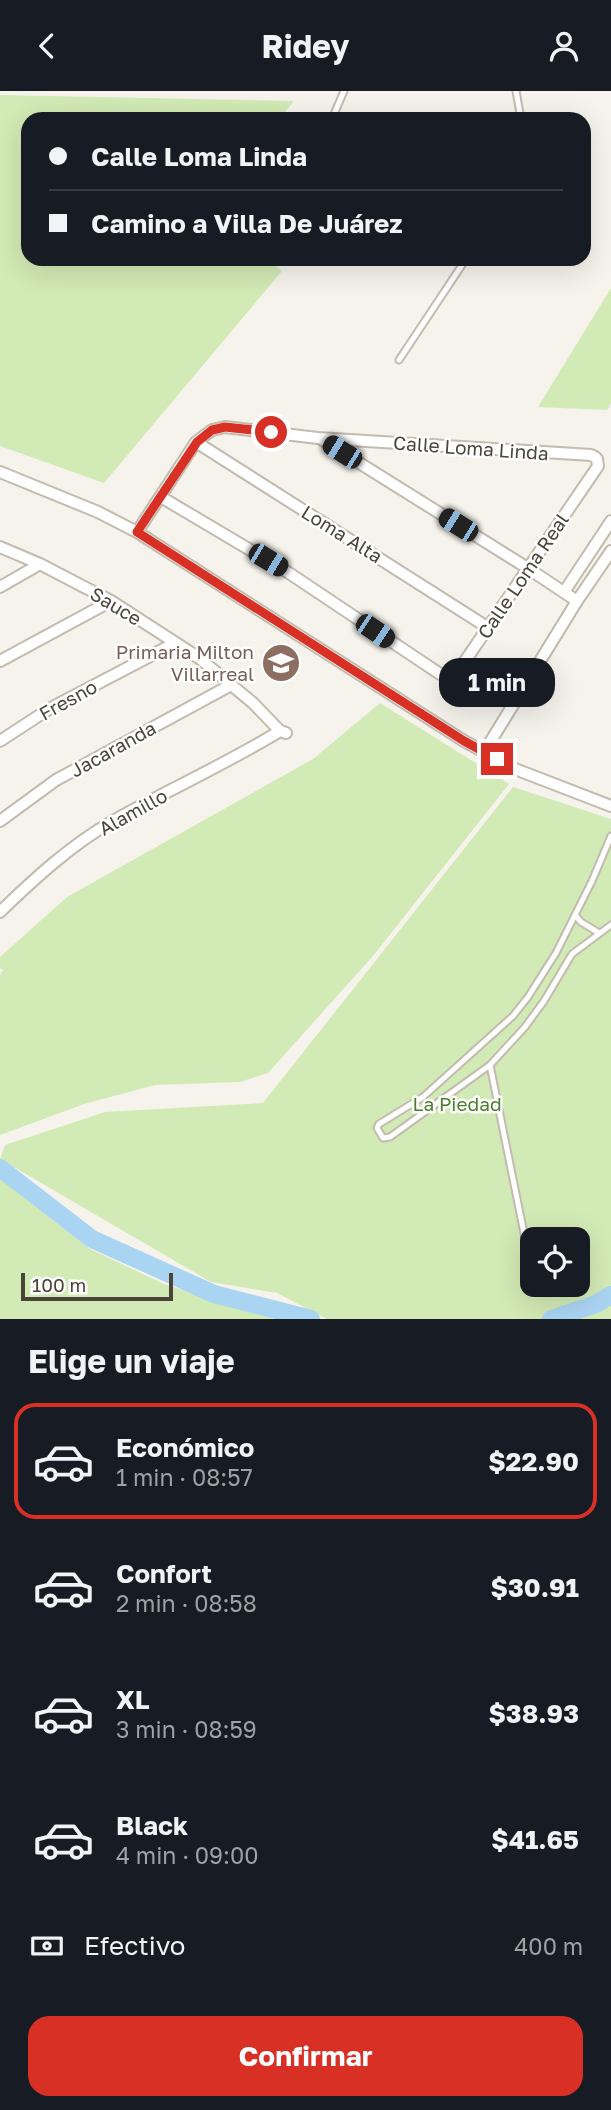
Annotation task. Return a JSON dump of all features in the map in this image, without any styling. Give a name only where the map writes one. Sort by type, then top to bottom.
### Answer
[{"type":"street","name":"Calle Loma Linda","points":[[197,442],[212,430],[225,427],[318,438],[591,455],[597,459],[597,466]]},
{"type":"street","points":[[318,438],[577,601]]},
{"type":"street","points":[[137,532],[197,442]]},
{"type":"street","name":"Loma Alta","points":[[197,442],[487,627]]},
{"type":"street","name":"Calle Loma Real","points":[[161,497],[289,573],[440,674],[451,674],[461,667],[597,466]]},
{"type":"street","points":[[0,472],[98,512],[137,532],[484,752],[555,786],[611,806]]},
{"type":"street","points":[[564,592],[611,521]]},
{"type":"street","name":"Sauce","points":[[0,547],[40,564],[111,601],[199,658],[283,732]]},
{"type":"street","points":[[484,752],[611,551]]},
{"type":"street","points":[[0,587],[40,564]]},
{"type":"street","points":[[0,661],[111,601]]},
{"type":"street","name":"Fresno","points":[[0,741],[49,709],[175,643]]},
{"type":"street","name":"Jacaranda","points":[[0,821],[56,780],[231,685]]},
{"type":"street","name":"Alamillo","points":[[0,912],[41,873],[112,822],[283,732]]},
{"type":"lane","points":[[335,112],[344,91]]},
{"type":"lane","points":[[516,91],[518,112]]},
{"type":"lane","points":[[399,360],[461,266]]},
{"type":"lane","points":[[611,836],[556,953],[528,997],[513,1016],[423,1097],[379,1124],[377,1128],[381,1136],[390,1137],[491,1065],[544,1001],[572,954],[611,925]]},
{"type":"lane","points":[[575,915],[599,933]]},
{"type":"lane","points":[[513,1016],[525,1027]]},
{"type":"lane","points":[[491,1065],[523,1227]]},
{"type":"green space","points":[[0,95],[294,101],[285,112],[21,112],[21,266],[276,266],[282,271],[104,483],[0,446]]},
{"type":"green space","points":[[611,288],[611,403],[607,410],[538,407]]},
{"type":"green space","points":[[380,703],[509,784],[373,956],[268,1073],[240,1082],[155,1085],[84,1104],[0,1135],[0,975],[3,970],[0,968],[0,957],[67,897],[313,759]]},
{"type":"green space","name":"La Piedad","points":[[513,787],[611,819],[611,1319],[327,1319],[277,1293],[211,1282],[0,1159],[5,1145],[105,1112],[263,1103]]},
{"type":"green space","points":[[0,1179],[9,1183],[90,1249],[164,1284],[273,1319],[0,1319]]},
{"type":"waterway","points":[[0,1168],[92,1239],[214,1294],[311,1319]]},
{"type":"waterway","points":[[551,1319],[596,1304],[611,1295]]},
{"type":"place","name":"Primaria Milton Villarreal","points":[[281,663]]},
{"type":"route","points":[[271,432],[225,427],[212,430],[197,442],[137,532],[464,741],[497,759]]}]
